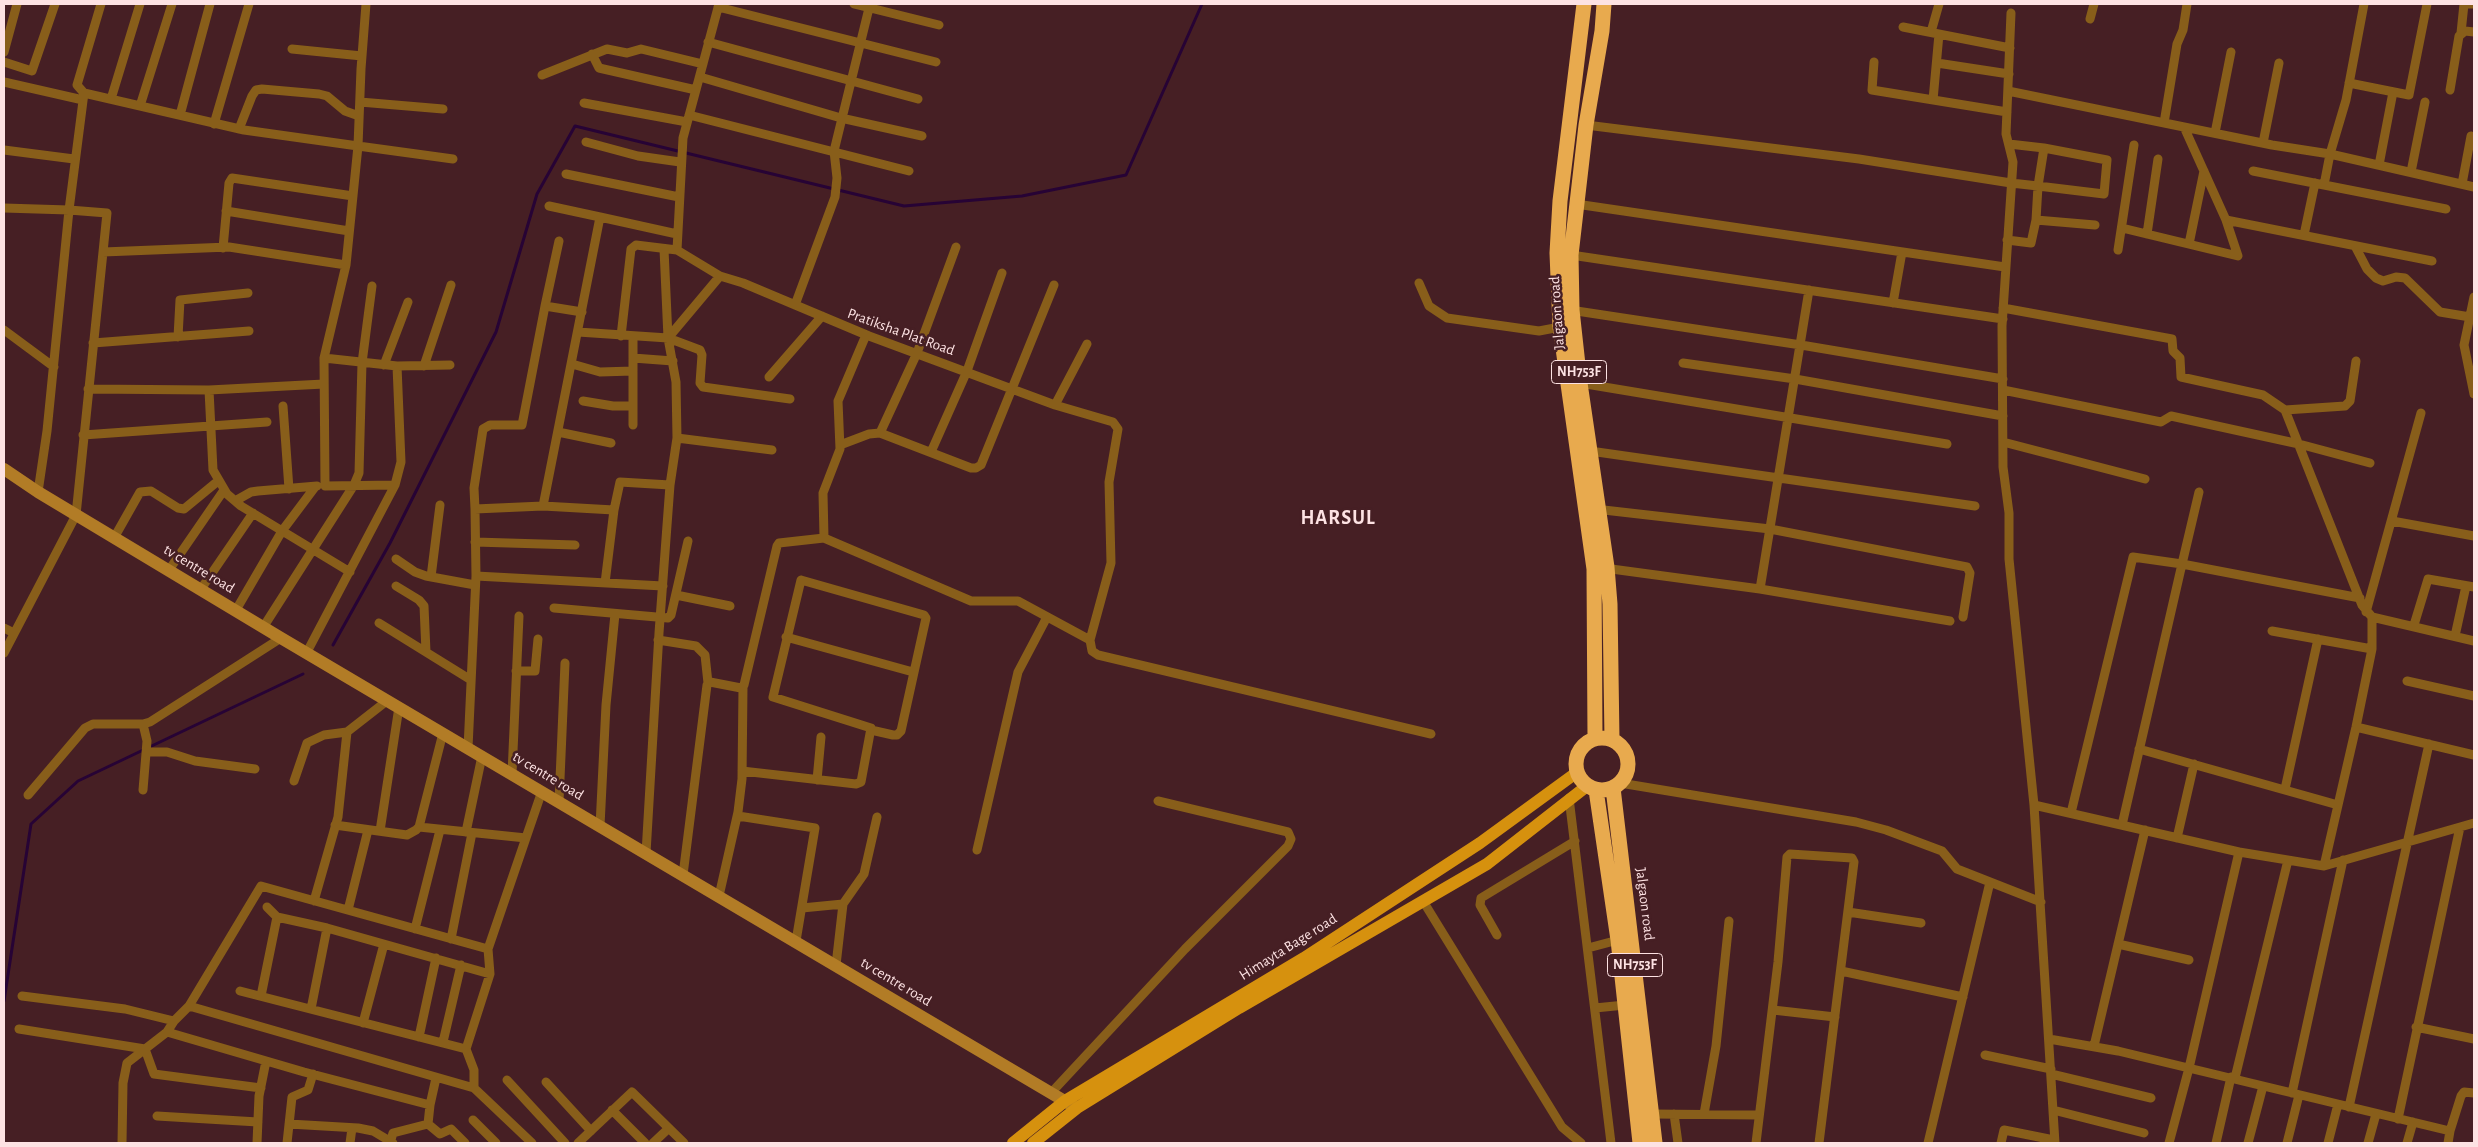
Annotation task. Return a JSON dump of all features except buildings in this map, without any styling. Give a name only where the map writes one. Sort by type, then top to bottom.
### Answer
[{"type":"highway","name":"Jalgaon road","points":[[1584,4],[1560,201],[1556,252],[1580,383],[1590,451],[1593,509]]},
{"type":"highway","name":"Jalgaon road","points":[[1604,4],[1602,31],[1586,125],[1576,204],[1566,310],[1560,327],[1593,509],[1601,568],[1610,604],[1612,740]]},
{"type":"highway","name":"Jalgaon road","points":[[1595,738],[1601,568]]},
{"type":"highway","points":[[1595,738],[1612,740],[1619,744],[1628,759],[1625,776],[1617,785],[1592,788],[1576,772],[1577,755],[1588,742],[1595,738]]},
{"type":"highway","name":"Jalgaon road","points":[[1617,785],[1655,1143]]},
{"type":"highway","name":"Jalgaon road","points":[[1592,788],[1618,940],[1640,1143]]},
{"type":"main road","name":"tv centre road","points":[[4,469],[38,492],[264,626],[281,638],[1077,1108]]},
{"type":"main road","name":"Himayta Bage road","points":[[1013,1143],[1065,1101],[1304,958],[1480,843],[1576,772]]},
{"type":"main road","points":[[1034,1143],[1077,1108],[1239,1008],[1487,864],[1569,798],[1592,788]]},
{"type":"street","points":[[4,52],[6,35],[17,4]]},
{"type":"street","points":[[4,62],[32,71],[55,4]]},
{"type":"street","points":[[38,492],[48,432],[74,159],[83,96],[77,86],[101,4]]},
{"type":"street","points":[[112,99],[140,4]]},
{"type":"street","points":[[140,106],[172,4]]},
{"type":"street","points":[[180,116],[210,4]]},
{"type":"street","points":[[214,124],[249,4]]},
{"type":"street","points":[[325,486],[324,358],[346,265],[358,146],[366,4]]},
{"type":"street","points":[[854,4],[869,6],[939,25]]},
{"type":"street","points":[[1933,100],[1937,63],[1935,33],[1939,4]]},
{"type":"street","points":[[2090,19],[2094,4]]},
{"type":"street","points":[[2164,123],[2176,44],[2183,30],[2187,4]]},
{"type":"street","points":[[2304,235],[2350,83],[2364,4]]},
{"type":"street","points":[[2350,83],[2409,95],[2427,4]]},
{"type":"street","points":[[2450,90],[2461,33],[2464,4]]},
{"type":"street","points":[[2469,4],[2474,4]]},
{"type":"street","points":[[621,336],[631,249],[636,245],[677,250],[683,138],[719,6],[860,44],[936,62]]},
{"type":"street","points":[[796,305],[836,197],[837,178],[834,151],[869,6]]},
{"type":"street","points":[[2001,1143],[2004,1130],[2055,1142],[2034,805],[2009,559],[2003,442],[2003,308],[2013,162],[2006,134],[2011,13]]},
{"type":"street","points":[[1903,27],[2010,48]]},
{"type":"street","points":[[2461,33],[2474,32]]},
{"type":"street","points":[[708,42],[918,100]]},
{"type":"street","points":[[292,49],[362,56]]},
{"type":"street","points":[[542,75],[607,49],[627,53],[641,49],[703,64]]},
{"type":"street","points":[[2215,133],[2231,52]]},
{"type":"street","points":[[592,54],[599,68],[696,90]]},
{"type":"street","points":[[1874,62],[1872,90],[2007,112]]},
{"type":"street","points":[[1937,63],[2009,74]]},
{"type":"street","points":[[2263,143],[2279,63]]},
{"type":"street","points":[[700,77],[841,118],[922,136]]},
{"type":"street","points":[[4,82],[83,96],[112,99],[239,130],[453,159]]},
{"type":"street","points":[[239,130],[252,96],[256,90],[262,89],[327,96],[345,111],[359,116]]},
{"type":"street","points":[[2008,91],[2263,143],[2330,154],[2474,187]]},
{"type":"street","points":[[2379,165],[2393,92]]},
{"type":"street","points":[[360,102],[443,109]]},
{"type":"street","points":[[2411,172],[2425,102]]},
{"type":"street","points":[[584,103],[688,119],[834,151],[909,171]]},
{"type":"street","points":[[1586,125],[1859,159],[2011,183],[2104,194],[2107,160],[2044,148],[2009,144]]},
{"type":"street","points":[[2122,228],[2238,256],[2226,220],[2184,127]]},
{"type":"street","points":[[2462,184],[2471,136]]},
{"type":"street","points":[[586,142],[638,156],[681,159]]},
{"type":"street","points":[[2118,250],[2134,146]]},
{"type":"street","points":[[2007,240],[2031,243],[2036,220],[2038,186],[2044,148]]},
{"type":"street","points":[[4,150],[74,159]]},
{"type":"street","points":[[2146,234],[2158,159]]},
{"type":"street","points":[[2189,244],[2204,171]]},
{"type":"street","points":[[2253,171],[2446,209]]},
{"type":"street","points":[[566,174],[679,197]]},
{"type":"street","points":[[223,248],[229,183],[232,178],[353,196]]},
{"type":"street","points":[[1576,204],[2005,267]]},
{"type":"street","points":[[549,206],[677,234]]},
{"type":"street","points":[[4,208],[69,210],[107,214],[76,515],[4,653]]},
{"type":"street","points":[[226,211],[349,231]]},
{"type":"street","points":[[542,506],[600,217]]},
{"type":"street","points":[[2036,220],[2095,225]]},
{"type":"street","points":[[2226,220],[2432,261]]},
{"type":"street","points":[[468,748],[476,580],[474,488],[483,429],[490,425],[522,425],[559,241]]},
{"type":"street","points":[[2355,246],[2367,269],[2376,278],[2383,281],[2396,277],[2405,278],[2440,312],[2471,321]]},
{"type":"street","points":[[880,433],[917,353],[956,247]]},
{"type":"street","points":[[103,252],[223,248],[346,265]]},
{"type":"street","points":[[646,853],[658,640],[670,485],[677,438],[673,361],[668,338],[664,249]]},
{"type":"street","name":"Pratiksha Plat Road","points":[[677,250],[720,276],[796,305],[866,335],[1056,405],[1113,422],[1118,429],[1109,482],[1111,563],[1090,640]]},
{"type":"street","points":[[1893,303],[1902,252]]},
{"type":"street","points":[[1571,254],[2003,319]]},
{"type":"street","points":[[930,452],[967,371],[1002,273]]},
{"type":"street","points":[[668,338],[720,276]]},
{"type":"street","points":[[1420,283],[1429,306],[1447,318],[1539,331],[1560,327]]},
{"type":"street","points":[[424,366],[451,285]]},
{"type":"street","points":[[840,445],[869,434],[880,433],[971,468],[981,465],[1054,285]]},
{"type":"street","points":[[264,626],[354,485],[360,464],[362,363],[372,286]]},
{"type":"street","points":[[1760,589],[1790,419],[1810,290]]},
{"type":"street","points":[[178,337],[180,300],[248,292]]},
{"type":"street","points":[[2474,297],[2471,321],[2464,345],[2474,394]]},
{"type":"street","points":[[384,365],[408,302]]},
{"type":"street","points":[[545,306],[582,312]]},
{"type":"street","points":[[2003,308],[2172,339],[2173,351],[2180,358],[2181,377],[2263,395],[2285,410],[2360,598],[2369,614],[2474,641]]},
{"type":"street","points":[[1566,310],[1801,344],[2003,379]]},
{"type":"street","points":[[769,377],[822,316]]},
{"type":"street","points":[[4,330],[54,367]]},
{"type":"street","points":[[93,342],[250,331]]},
{"type":"street","points":[[578,332],[668,338],[700,350],[702,356],[700,383],[703,387],[790,399]]},
{"type":"street","points":[[824,538],[823,493],[839,454],[840,445],[838,402],[866,335]]},
{"type":"street","points":[[633,336],[633,425]]},
{"type":"street","points":[[1056,405],[1087,344]]},
{"type":"street","points":[[324,358],[397,366],[450,365]]},
{"type":"street","points":[[633,358],[673,361]]},
{"type":"street","points":[[2285,410],[2346,406],[2350,401],[2356,361]]},
{"type":"street","points":[[1683,363],[1795,380],[2003,416]]},
{"type":"street","points":[[572,364],[600,372],[633,372]]},
{"type":"street","points":[[307,652],[395,485],[400,462],[397,366]]},
{"type":"street","points":[[1580,383],[1947,444]]},
{"type":"street","points":[[88,389],[210,390],[324,384]]},
{"type":"street","points":[[210,390],[213,470],[224,490],[235,501],[253,513],[350,572]]},
{"type":"street","points":[[2003,390],[2161,422],[2171,416],[2298,444],[2370,463]]},
{"type":"street","points":[[584,401],[613,406],[633,406]]},
{"type":"street","points":[[283,406],[289,489]]},
{"type":"street","points":[[2324,866],[2372,649],[2369,614],[2421,413]]},
{"type":"street","points":[[83,435],[267,422]]},
{"type":"street","points":[[558,432],[611,442]]},
{"type":"street","points":[[677,438],[772,450]]},
{"type":"street","points":[[2003,442],[2145,478]]},
{"type":"street","points":[[1590,451],[1976,506]]},
{"type":"street","points":[[114,538],[140,492],[151,491],[178,508],[184,509],[218,481]]},
{"type":"street","points":[[605,583],[614,510],[620,482],[670,485]]},
{"type":"street","points":[[235,501],[251,492],[315,486],[395,485]]},
{"type":"street","points":[[236,610],[282,531],[315,486]]},
{"type":"street","points":[[169,570],[224,490]]},
{"type":"street","points":[[2122,825],[2199,492]]},
{"type":"street","points":[[432,577],[440,506]]},
{"type":"street","points":[[475,509],[542,506],[614,510]]},
{"type":"street","points":[[1593,509],[1770,529],[1967,567],[1970,573],[1963,617]]},
{"type":"street","points":[[201,589],[253,513]]},
{"type":"street","points":[[2392,521],[2474,536]]},
{"type":"street","points":[[719,896],[738,816],[742,771],[743,687],[779,544],[824,538],[971,601],[1018,601],[1090,640],[1092,651],[1098,655],[1431,734]]},
{"type":"street","points":[[554,608],[660,618],[670,617],[688,541]]},
{"type":"street","points":[[475,542],[575,545]]},
{"type":"street","points":[[2071,813],[2133,557],[2182,564],[2360,598]]},
{"type":"street","points":[[396,559],[414,572],[432,577],[663,586]]},
{"type":"street","points":[[1601,568],[1760,589],[1950,621]]},
{"type":"street","points":[[2414,625],[2428,579],[2470,587],[2455,636]]},
{"type":"street","points":[[804,580],[924,615],[926,622],[913,672],[900,733],[893,735],[871,730],[868,726],[773,697],[799,581],[804,580]]},
{"type":"street","points":[[396,586],[419,600],[424,606],[426,652]]},
{"type":"street","points":[[676,595],[730,606]]},
{"type":"street","points":[[600,826],[606,704],[615,614]]},
{"type":"street","points":[[512,774],[519,616]]},
{"type":"street","points":[[977,850],[1018,672],[1047,617]]},
{"type":"street","points":[[379,623],[471,680]]},
{"type":"street","points":[[4,628],[14,634]]},
{"type":"street","points":[[2272,630],[2372,649]]},
{"type":"street","points":[[786,637],[913,672]]},
{"type":"street","points":[[28,795],[85,728],[93,724],[110,722],[143,724],[281,638]]},
{"type":"street","points":[[516,671],[535,671],[538,638]]},
{"type":"street","points":[[2285,789],[2318,639]]},
{"type":"street","points":[[658,640],[692,644],[703,652],[708,683],[683,875]]},
{"type":"street","points":[[559,802],[565,663]]},
{"type":"street","points":[[2407,681],[2474,696]]},
{"type":"street","points":[[708,683],[743,687]]},
{"type":"street","points":[[294,781],[303,750],[307,743],[324,735],[347,732],[394,704]]},
{"type":"street","points":[[380,831],[394,704]]},
{"type":"street","points":[[143,724],[147,734],[143,790]]},
{"type":"street","points":[[2356,726],[2474,755]]},
{"type":"street","points":[[742,771],[856,784],[861,782],[871,730]]},
{"type":"street","points":[[314,901],[335,825],[347,732]]},
{"type":"street","points":[[419,827],[443,733]]},
{"type":"street","points":[[817,780],[821,737]]},
{"type":"street","points":[[2349,1107],[2429,744]]},
{"type":"street","points":[[2139,749],[2338,805]]},
{"type":"street","points":[[146,752],[167,752],[195,761],[255,769]]},
{"type":"street","points":[[451,938],[482,756]]},
{"type":"street","points":[[2177,838],[2194,764]]},
{"type":"street","points":[[1617,785],[1856,822],[1886,830],[1935,847],[1946,854],[1957,869],[2041,902]]},
{"type":"street","points":[[474,1088],[474,1070],[466,1049],[490,974],[488,949],[542,792]]},
{"type":"street","points":[[1569,798],[1610,1143]]},
{"type":"street","points":[[1052,1093],[1185,950],[1288,846],[1292,839],[1288,832],[1158,801]]},
{"type":"street","points":[[2034,805],[2239,852],[2324,866],[2474,822]]},
{"type":"street","points":[[738,816],[815,828],[796,942]]},
{"type":"street","points":[[836,965],[843,904],[864,874],[877,817]]},
{"type":"street","points":[[335,825],[407,835],[419,827],[526,838]]},
{"type":"street","points":[[2398,1119],[2416,1027],[2460,827]]},
{"type":"street","points":[[348,910],[368,830]]},
{"type":"street","points":[[415,929],[440,830]]},
{"type":"street","points":[[2094,1046],[2145,830]]},
{"type":"street","points":[[1497,936],[1480,905],[1481,898],[1575,841]]},
{"type":"street","points":[[2169,1143],[2189,1068],[2239,852]]},
{"type":"street","points":[[1756,1143],[1772,1010],[1787,855],[1854,860],[1819,1143]]},
{"type":"street","points":[[2216,1143],[2288,860]]},
{"type":"street","points":[[2287,1143],[2343,860]]},
{"type":"street","points":[[1928,1143],[1990,882]]},
{"type":"street","points":[[122,1143],[123,1083],[127,1063],[167,1032],[174,1020],[189,1006],[261,886],[488,949]]},
{"type":"street","points":[[1423,901],[1562,1127],[1581,1143]]},
{"type":"street","points":[[802,908],[843,904]]},
{"type":"street","points":[[267,907],[277,917],[327,928],[490,974]]},
{"type":"street","points":[[1848,912],[1922,923]]},
{"type":"street","points":[[261,996],[277,917]]},
{"type":"street","points":[[1704,1114],[1716,1046],[1730,921]]},
{"type":"street","points":[[311,1009],[327,928]]},
{"type":"street","points":[[1588,948],[1618,940]]},
{"type":"street","points":[[363,1023],[384,944]]},
{"type":"street","points":[[2118,944],[2189,960]]},
{"type":"street","points":[[419,1036],[436,958]]},
{"type":"street","points":[[443,1042],[461,965]]},
{"type":"street","points":[[1840,971],[1963,997]]},
{"type":"street","points":[[240,991],[466,1049]]},
{"type":"street","points":[[22,996],[125,1009],[174,1020]]},
{"type":"street","points":[[1595,1008],[1625,1005]]},
{"type":"street","points":[[189,1006],[474,1088],[532,1143]]},
{"type":"street","points":[[1772,1010],[1835,1017]]},
{"type":"street","points":[[2416,1027],[2474,1039]]},
{"type":"street","points":[[19,1028],[145,1049]]},
{"type":"street","points":[[167,1032],[266,1061],[430,1104]]},
{"type":"street","points":[[2049,1039],[2094,1046],[2233,1078],[2450,1132]]},
{"type":"street","points":[[145,1049],[154,1074],[261,1088]]},
{"type":"street","points":[[1985,1055],[2151,1098]]},
{"type":"street","points":[[257,1143],[261,1088],[266,1061]]},
{"type":"street","points":[[288,1143],[292,1097],[308,1090],[314,1074]]},
{"type":"street","points":[[428,1124],[436,1078]]},
{"type":"street","points":[[507,1080],[565,1143]]},
{"type":"street","points":[[546,1082],[591,1131]]},
{"type":"street","points":[[2248,1143],[2263,1086]]},
{"type":"street","points":[[578,1143],[632,1092],[684,1143]]},
{"type":"street","points":[[2448,1143],[2461,1096],[2464,1092],[2474,1093]]},
{"type":"street","points":[[2328,1143],[2338,1104]]},
{"type":"street","points":[[612,1110],[645,1143]]},
{"type":"street","points":[[2053,1110],[2144,1133]]},
{"type":"street","points":[[1652,1114],[1759,1115]]},
{"type":"street","points":[[1674,1114],[1678,1143]]},
{"type":"street","points":[[2368,1143],[2376,1114]]},
{"type":"street","points":[[157,1116],[258,1122]]},
{"type":"street","points":[[473,1120],[496,1143]]},
{"type":"street","points":[[2407,1143],[2413,1122]]},
{"type":"street","points":[[289,1124],[373,1131],[391,1142],[393,1133],[428,1124]]},
{"type":"street","points":[[428,1124],[440,1134],[451,1129],[465,1143]]},
{"type":"street","points":[[350,1143],[352,1128]]},
{"type":"street","points":[[652,1143],[669,1128]]},
{"type":"waterway","points":[[333,645],[390,543],[496,332],[537,194],[575,126],[904,206],[1022,196],[1126,175],[1202,4]]},
{"type":"waterway","points":[[4,1001],[31,824],[78,781],[303,674]]},
{"type":"district","name":"HARSUL","points":[[1338,518]]}]
